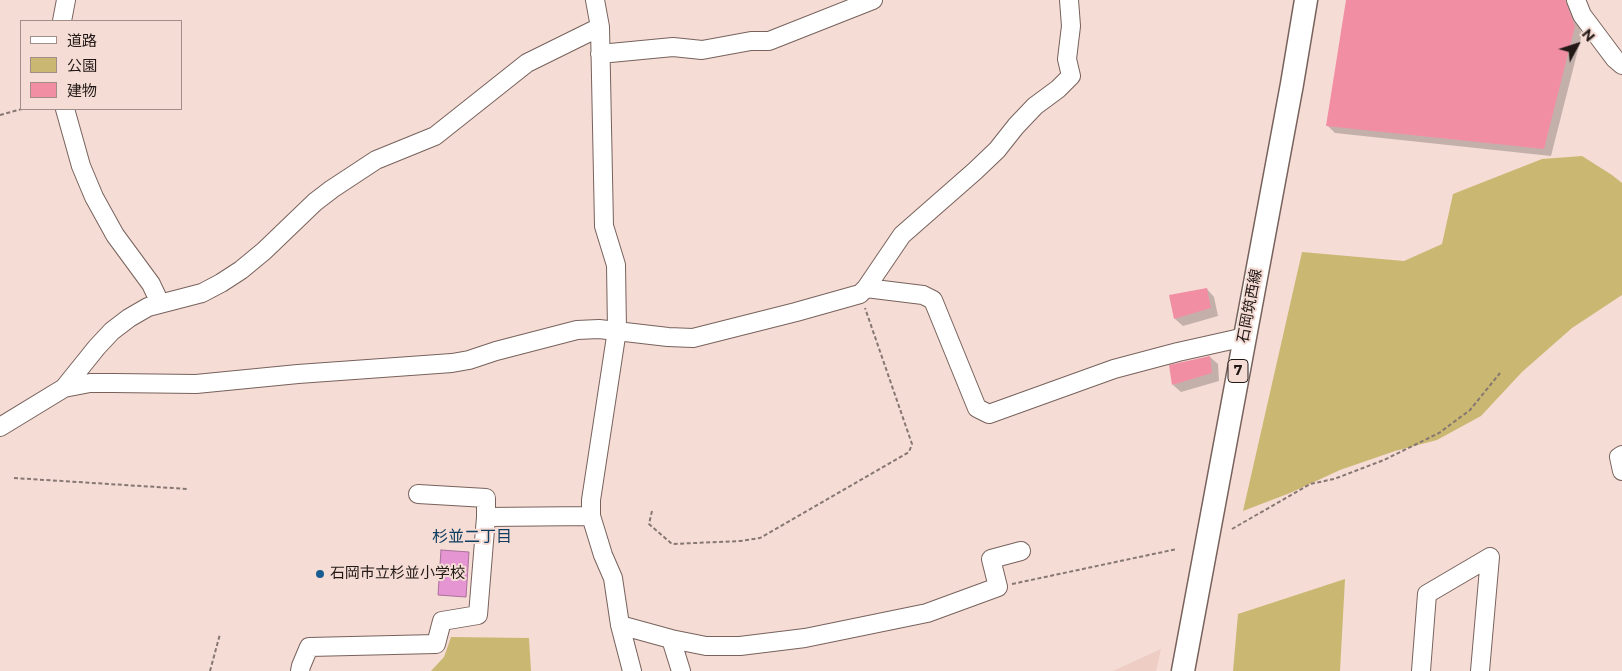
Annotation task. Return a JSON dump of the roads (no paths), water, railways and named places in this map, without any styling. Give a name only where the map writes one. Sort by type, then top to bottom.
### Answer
[{"type":"main road","name":"石岡筑西線","points":[[1183,671],[1306,0]]},
{"type":"street","points":[[62,20],[66,0]]},
{"type":"street","points":[[595,0],[600,28],[604,226],[616,265],[617,330],[591,500],[591,516],[603,555],[613,578],[620,625],[632,671]]},
{"type":"street","points":[[600,54],[673,47],[702,50],[751,41],[769,41],[873,0]]},
{"type":"street","points":[[863,291],[902,234],[975,171],[997,150],[1035,106],[1058,89],[1071,76],[1067,59],[1070,26],[1069,0]]},
{"type":"street","points":[[1576,0],[1582,15],[1622,65]]},
{"type":"street","points":[[0,428],[64,388],[97,347],[112,331],[129,318],[148,307],[202,293],[221,284],[264,251],[315,202],[332,189],[376,160],[435,136],[527,63],[600,28]]},
{"type":"street","points":[[64,110],[81,166],[94,197],[115,235],[151,284],[160,303]]},
{"type":"street","points":[[64,388],[90,383],[196,384],[298,374],[452,363],[577,330],[617,330],[668,337],[693,338],[796,312],[863,291],[923,295],[933,300],[977,408],[989,414],[1114,370],[1178,352],[1245,337]]},
{"type":"street","points":[[1622,454],[1619,457],[1622,471]]},
{"type":"street","points":[[300,671],[309,647],[436,644],[442,621],[478,615],[486,498],[418,494]]},
{"type":"street","points":[[486,517],[591,516]]},
{"type":"street","points":[[620,625],[671,639],[706,646],[740,646],[805,638],[927,613],[998,587],[991,559],[1021,551]]},
{"type":"street","points":[[1421,671],[1427,594],[1490,557],[1480,671]]},
{"type":"street","points":[[671,639],[681,671]]},
{"type":"place","name":"石岡市立杉並小学校","points":[[320,574]]},
{"type":"district","name":"杉並二丁目","points":[[472,537]]}]
